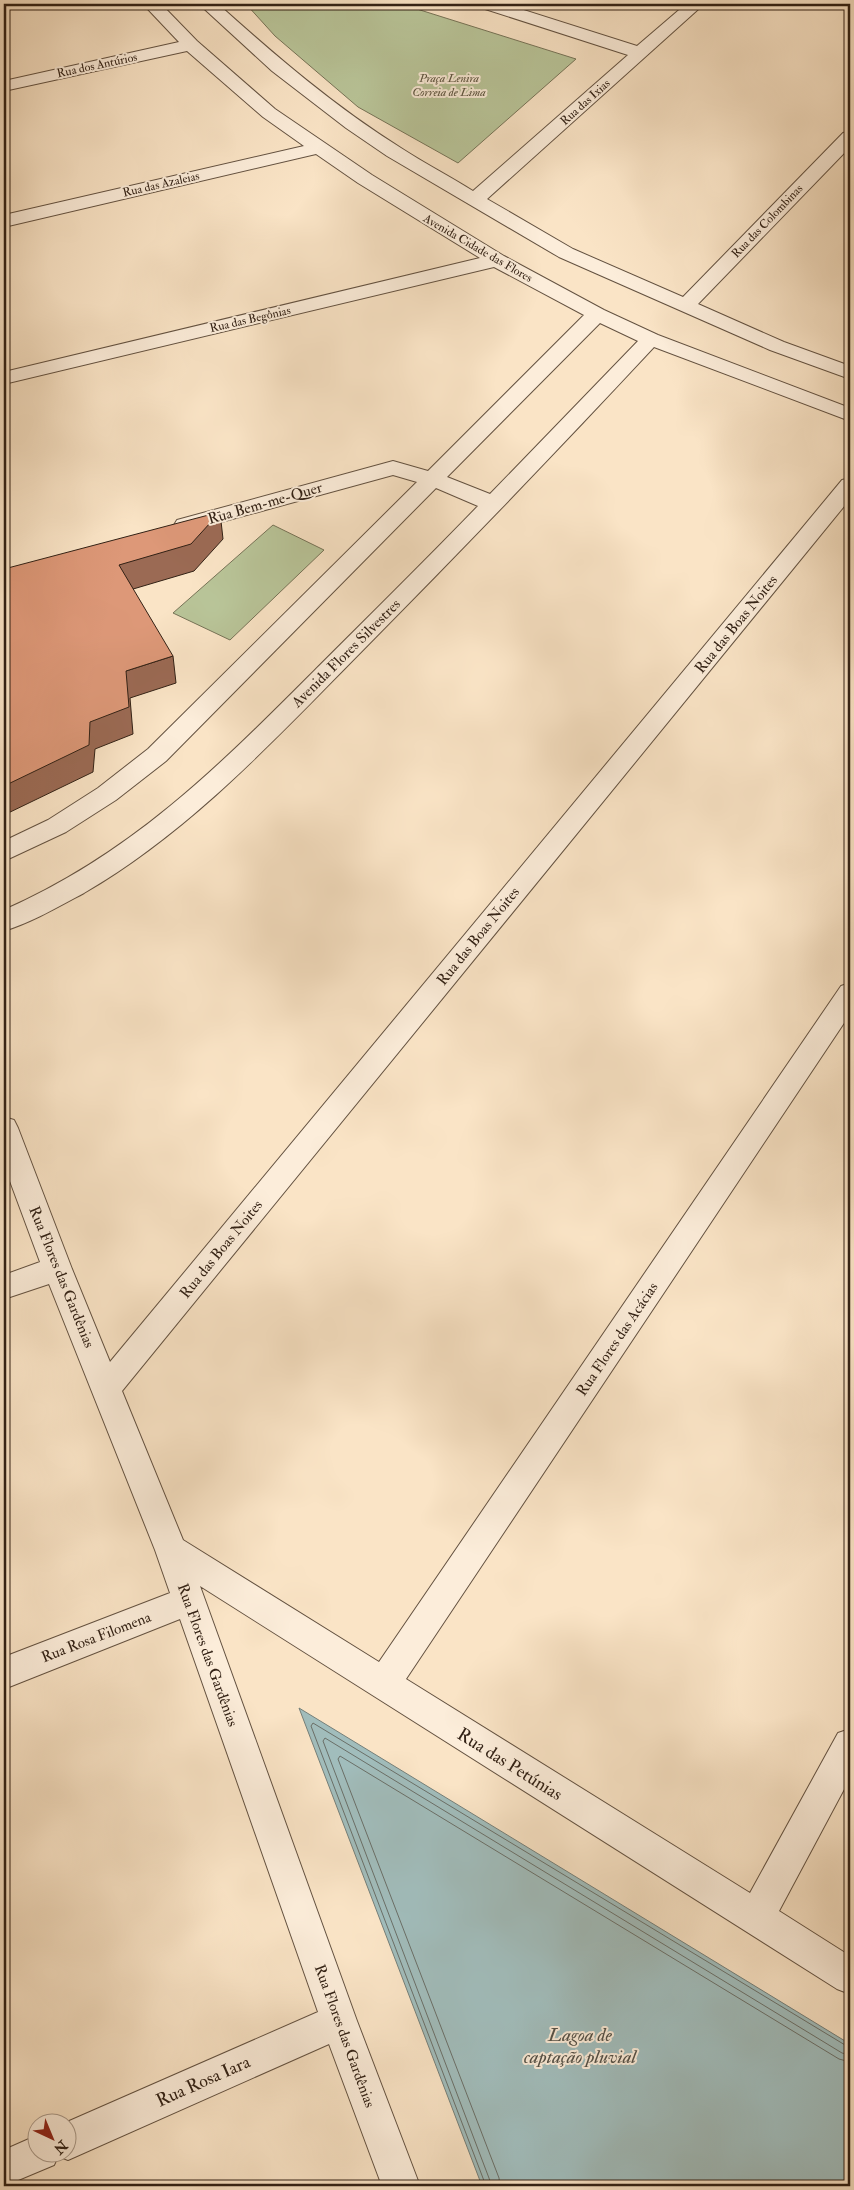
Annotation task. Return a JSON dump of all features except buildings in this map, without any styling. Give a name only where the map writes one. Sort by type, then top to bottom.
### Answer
[{"type":"street","name":"Avenida Cidade das Flores","points":[[152,4],[191,45],[269,113],[318,148],[434,223],[497,260],[597,314],[651,340],[850,415]]},
{"type":"street","points":[[208,4],[246,40],[316,97],[394,152],[566,253],[777,346],[850,373]]},
{"type":"street","points":[[488,4],[640,53]]},
{"type":"street","name":"Rua das Ixias","points":[[474,200],[696,4]]},
{"type":"street","name":"Rua dos Antúrios","points":[[4,86],[191,45]]},
{"type":"street","name":"Rua das Colombinas","points":[[684,306],[850,137]]},
{"type":"street","name":"Rua das Azaleias","points":[[4,220],[318,148]]},
{"type":"street","name":"Rua das Begônias","points":[[4,378],[497,260]]},
{"type":"street","points":[[4,852],[57,826],[107,794],[157,755],[597,314]]},
{"type":"street","name":"Avenida Flores Silvestres","points":[[4,920],[35,908],[102,869],[162,827],[214,784],[494,504],[651,340]]},
{"type":"street","name":"Rua Bem-me-Quer","points":[[166,530],[394,468],[432,479],[494,504]]},
{"type":"street","name":"Rua das Boas Noites","points":[[106,1388],[850,485]]},
{"type":"street","name":"Rua Flores das Acácias","points":[[383,1684],[850,993]]},
{"type":"street","name":"Rua Flores das Gardênias","points":[[4,1128],[57,1269],[171,1550],[338,2020],[401,2186]]},
{"type":"street","points":[[4,1287],[57,1269]]},
{"type":"street","name":"Rua das Petúnias","points":[[171,1550],[850,1976]]},
{"type":"street","name":"Rua Rosa Filomena","points":[[4,1673],[188,1601]]},
{"type":"street","points":[[756,1918],[850,1745]]},
{"type":"street","name":"Rua Rosa Iara","points":[[78,2137],[338,2020]]},
{"type":"street","points":[[4,2169],[28,2158]]},
{"type":"green space","name":"Praça Lenira Correia de Lima","points":[[246,4],[401,4],[576,59],[458,163],[358,107],[275,36]]},
{"type":"green space","points":[[273,525],[324,550],[230,640],[173,613]]},
{"type":"water","name":"Lagoa de captação pluvial","points":[[299,1708],[850,2044],[850,2186],[482,2186]]}]
